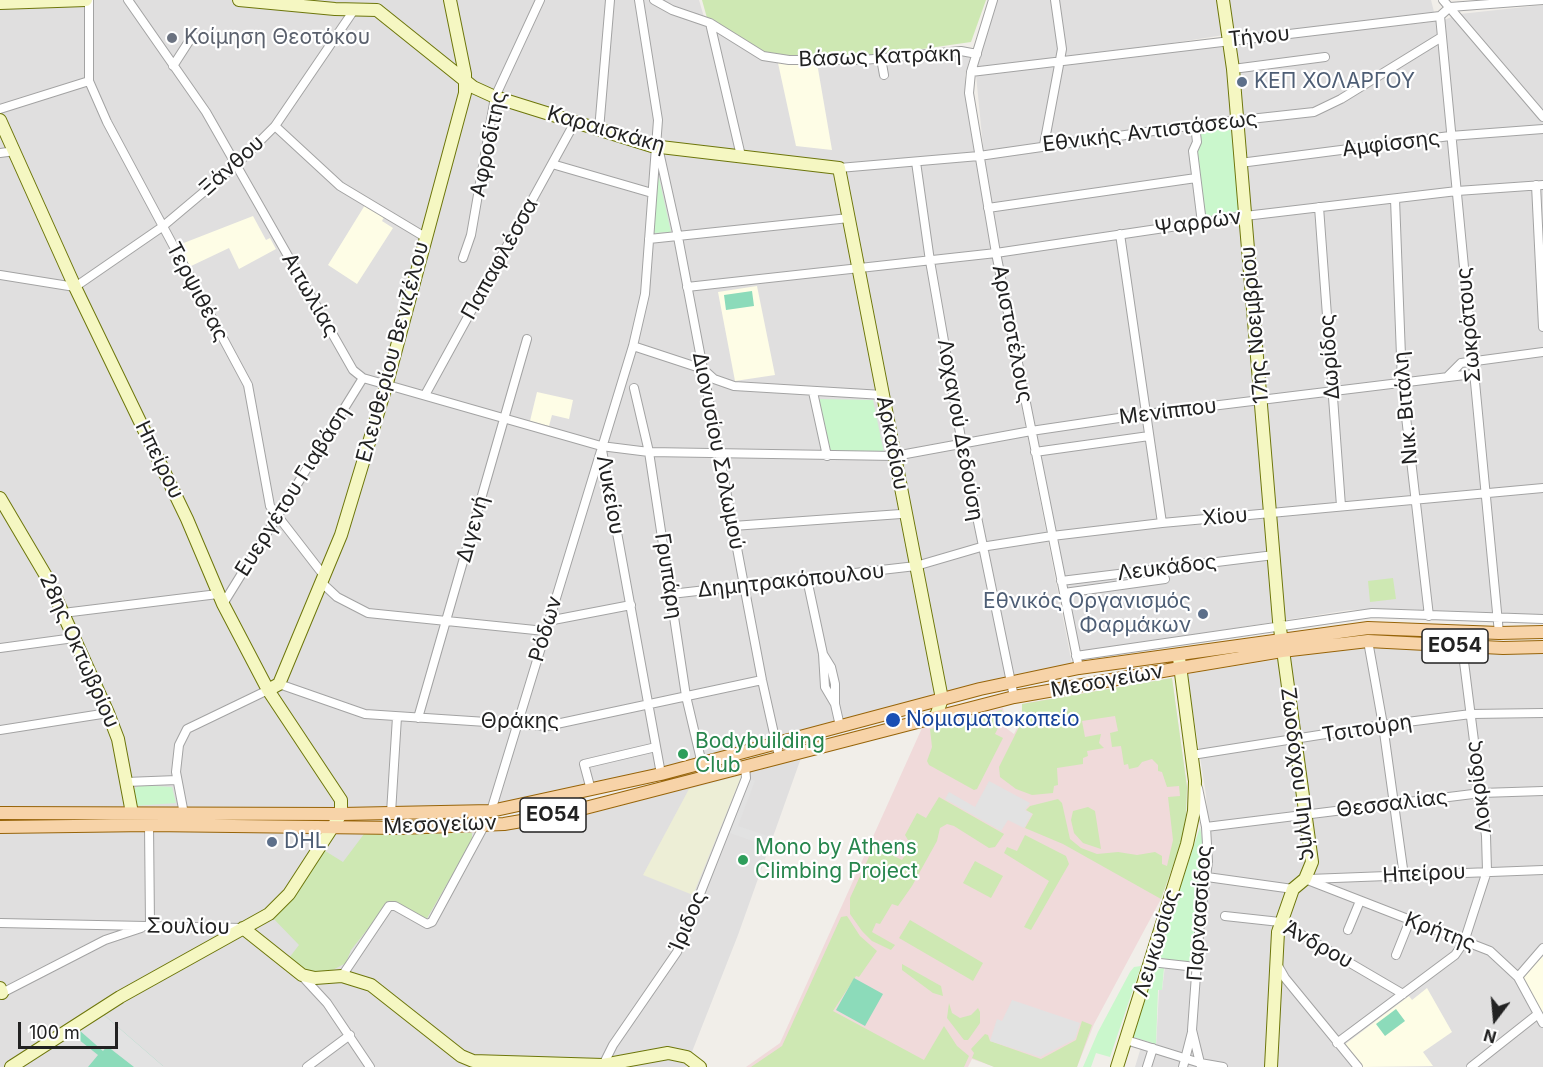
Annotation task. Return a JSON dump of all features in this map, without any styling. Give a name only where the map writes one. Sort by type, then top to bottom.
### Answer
[{"type":"main road","name":"Μεσογείων","points":[[0,813],[132,813],[335,818],[484,826],[562,814],[745,766],[777,750],[840,726],[1078,662],[1179,653],[1368,628],[1499,633],[1543,632]]},
{"type":"main road","name":"Μεσογείων","points":[[0,827],[149,825],[335,818],[391,813],[491,811],[702,764],[936,716],[1014,697],[1180,668],[1281,638],[1543,647]]},
{"type":"street","points":[[0,3],[88,0]]},
{"type":"street","name":"Τερψιθέας","points":[[88,0],[89,81],[107,122],[249,390],[268,500],[323,580],[337,597],[368,613],[545,631]]},
{"type":"street","name":"Αιτωλίας","points":[[128,0],[206,112],[353,370],[363,378]]},
{"type":"street","points":[[239,0],[338,4],[354,10],[377,10]]},
{"type":"street","name":"Καραισκάκη","points":[[366,0],[461,76],[495,97],[658,147],[836,168]]},
{"type":"street","name":"Ελευθερίου Βενιζέλου","points":[[274,687],[341,535],[387,383],[465,93],[450,0]]},
{"type":"street","name":"Αφροδίτης","points":[[463,258],[471,235],[495,97],[540,0]]},
{"type":"street","points":[[599,130],[610,0]]},
{"type":"street","points":[[639,0],[658,120],[658,147]]},
{"type":"street","name":"Βάσως Κατράκη","points":[[654,0],[672,10],[710,23],[763,56],[789,60],[863,60],[961,51],[977,54]]},
{"type":"street","name":"Αριστοτέλους","points":[[993,0],[971,72],[969,93],[996,253],[1078,662]]},
{"type":"street","points":[[1044,145],[1061,61],[1055,0]]},
{"type":"street","name":"17ης Νοεμβρίου","points":[[1222,0],[1233,69],[1281,638]]},
{"type":"street","points":[[1447,4],[1543,0]]},
{"type":"street","points":[[1440,16],[1447,4]]},
{"type":"street","points":[[1447,4],[1543,117]]},
{"type":"street","name":"Ξάνθου","points":[[75,288],[162,227],[237,164],[275,126],[354,10]]},
{"type":"street","name":"Τήνου","points":[[971,72],[1440,16]]},
{"type":"street","name":"Σωκράτους","points":[[1440,16],[1440,38],[1457,191],[1499,633]]},
{"type":"street","points":[[710,23],[741,156]]},
{"type":"street","points":[[173,66],[193,35]]},
{"type":"street","name":"Εθνικής Αντιστάσεως","points":[[836,168],[979,156],[1195,125],[1314,112],[1341,99],[1440,38]]},
{"type":"street","points":[[1233,69],[1325,57]]},
{"type":"street","points":[[882,64],[884,75]]},
{"type":"street","points":[[0,109],[89,81]]},
{"type":"street","name":"Ηπείρου","points":[[0,120],[75,288],[187,519],[220,599],[274,687],[333,792],[335,818]]},
{"type":"street","name":"Παπαφλέσσα","points":[[425,395],[575,122]]},
{"type":"street","points":[[1195,125],[1197,142],[1193,151],[1202,223]]},
{"type":"street","points":[[275,126],[340,186],[425,237]]},
{"type":"street","name":"Αμφίσσης","points":[[1240,163],[1450,136],[1543,129]]},
{"type":"street","name":"Λυκείου","points":[[658,147],[652,193],[645,294],[633,346],[601,446],[661,774]]},
{"type":"street","name":"Διονυσίου Σολωμού","points":[[658,147],[678,237],[777,750]]},
{"type":"street","points":[[0,153],[15,151]]},
{"type":"street","name":"Λοχαγού Δεδούση","points":[[916,162],[930,261],[962,444],[981,547],[1014,697]]},
{"type":"street","points":[[552,164],[652,193]]},
{"type":"street","name":"Αρκαδίου","points":[[836,168],[939,700]]},
{"type":"street","points":[[988,208],[1196,178]]},
{"type":"street","points":[[1539,185],[1543,327]]},
{"type":"street","name":"Ψαρρών","points":[[687,286],[856,270],[996,253],[1319,207],[1457,191],[1539,185]]},
{"type":"street","name":"Νικ. Βιτάλη","points":[[1395,199],[1402,381],[1429,616]]},
{"type":"street","name":"Δωρίδος","points":[[1319,207],[1341,506]]},
{"type":"street","points":[[650,240],[846,219]]},
{"type":"street","points":[[1119,234],[1162,523]]},
{"type":"street","points":[[0,275],[75,288]]},
{"type":"street","name":"Διγενή","points":[[418,718],[527,339]]},
{"type":"street","points":[[633,346],[703,369],[714,378],[734,386],[881,395]]},
{"type":"street","points":[[1472,361],[1543,352]]},
{"type":"street","name":"Μενίππου","points":[[1447,377],[1456,365],[1472,361]]},
{"type":"street","name":"Μενίππου","points":[[601,446],[649,452],[892,457],[1031,431],[1146,414],[1473,374]]},
{"type":"street","points":[[363,378],[601,446]]},
{"type":"street","name":"Ευεργέτου Γιαβάση","points":[[63,613],[220,599],[278,517],[363,378]]},
{"type":"street","name":"Γρυπάρη","points":[[634,388],[649,452],[686,696],[702,764]]},
{"type":"street","points":[[813,392],[826,456]]},
{"type":"street","points":[[1035,452],[1149,436]]},
{"type":"street","name":"Ρόδων","points":[[491,811],[601,446]]},
{"type":"street","name":"Αρκαδίου","points":[[892,457],[901,514],[913,566]]},
{"type":"street","name":"Χίου","points":[[913,566],[981,547],[1052,536],[1271,512],[1543,488]]},
{"type":"street","name":"28ης Οκτωβρίου","points":[[0,498],[46,576],[108,713],[118,739],[132,813]]},
{"type":"street","points":[[733,526],[901,514]]},
{"type":"street","name":"Λευκάδος","points":[[1061,581],[1274,555]]},
{"type":"street","name":"Δημητρακόπουλου","points":[[671,594],[913,566]]},
{"type":"street","points":[[807,579],[823,654],[833,675],[835,704],[840,726]]},
{"type":"street","points":[[1064,593],[1165,579]]},
{"type":"street","points":[[548,621],[631,605]]},
{"type":"street","name":"Μεσογείων","points":[[1078,662],[1281,638],[1372,614],[1497,620],[1543,619]]},
{"type":"street","points":[[0,648],[74,638]]},
{"type":"street","name":"Ζωοδόχου Πηγής","points":[[1271,1067],[1280,922],[1293,889],[1305,879],[1312,862],[1281,638]]},
{"type":"street","points":[[1368,641],[1383,725],[1404,876]]},
{"type":"street","name":"Λοκρίδος","points":[[1337,1043],[1455,955],[1464,942],[1487,871],[1481,793],[1462,646]]},
{"type":"street","name":"Παρνασσίδος","points":[[1179,653],[1195,781],[1206,827],[1207,877],[1201,909],[1192,1030],[1201,1065]]},
{"type":"street","name":"Θράκης","points":[[274,687],[353,712],[517,726],[547,726],[762,680]]},
{"type":"street","points":[[184,814],[177,780],[177,755],[187,729],[274,687]]},
{"type":"street","points":[[936,716],[939,700]]},
{"type":"street","name":"Τσιτούρη","points":[[1191,755],[1383,725],[1471,714],[1543,712]]},
{"type":"street","points":[[3,730],[108,713]]},
{"type":"street","points":[[391,813],[397,717]]},
{"type":"street","points":[[591,790],[584,764],[656,747]]},
{"type":"street","name":"Ίριδος","points":[[597,1066],[677,952],[746,778],[745,766]]},
{"type":"street","points":[[126,782],[177,780]]},
{"type":"street","name":"Λευκωσίας","points":[[1117,1067],[1191,828],[1195,781]]},
{"type":"street","name":"Θεσσαλίας","points":[[1206,827],[1481,793],[1543,791]]},
{"type":"street","name":"Σουλίου","points":[[0,923],[243,928],[262,919],[282,902],[335,818]]},
{"type":"street","points":[[1,992],[105,940],[150,926],[149,825]]},
{"type":"street","points":[[342,976],[389,906],[395,906],[427,924],[432,922],[484,826]]},
{"type":"street","name":"Ηπείρου","points":[[1305,879],[1543,870]]},
{"type":"street","points":[[1207,877],[1293,889]]},
{"type":"street","name":"Κρήτης","points":[[1305,879],[1490,951],[1518,977],[1543,1023]]},
{"type":"street","points":[[1348,930],[1360,901]]},
{"type":"street","name":"Άνδρου","points":[[1226,916],[1280,922],[1403,994]]},
{"type":"street","points":[[1396,955],[1410,920]]},
{"type":"street","points":[[103,925],[105,940]]},
{"type":"street","points":[[11,1067],[120,997],[243,928],[302,975],[350,1035],[370,1067]]},
{"type":"street","points":[[1518,977],[1543,948]]},
{"type":"street","points":[[1151,962],[1196,967]]},
{"type":"street","points":[[1276,963],[1358,1067]]},
{"type":"street","points":[[302,975],[315,978],[342,976],[371,985],[467,1059],[484,1063],[597,1066],[668,1053],[687,1057],[700,1067]]},
{"type":"street","points":[[1472,1067],[1538,1014]]},
{"type":"street","points":[[1183,1067],[1192,1030]]},
{"type":"street","points":[[307,1067],[350,1035]]},
{"type":"street","points":[[1126,1040],[1186,1058],[1201,1065],[1223,1067]]},
{"type":"street","points":[[1147,1067],[1153,1048]]},
{"type":"shaded area","points":[[0,0],[699,0],[706,24],[761,58],[958,54],[970,58],[965,75],[966,98],[993,259],[1072,664],[1001,678],[588,788],[490,808],[0,817]]},
{"type":"shaded area","points":[[996,0],[1217,0],[1224,35],[975,71]]},
{"type":"shaded area","points":[[1225,0],[1431,0],[1435,16],[1234,36]]},
{"type":"shaded area","points":[[1543,5],[1543,618],[1404,609],[1349,610],[1078,653],[999,255],[985,167],[976,75],[1226,43],[1441,21],[1460,14]]},
{"type":"shaded area","points":[[778,63],[817,63],[832,150],[796,146]]},
{"type":"shaded area","points":[[365,205],[384,217],[382,221],[393,228],[357,284],[328,265]]},
{"type":"shaded area","points":[[253,216],[266,240],[270,238],[276,249],[239,269],[229,248],[189,267],[176,246]]},
{"type":"shaded area","points":[[757,286],[775,375],[735,381],[718,292]]},
{"type":"shaded area","points":[[537,392],[573,400],[569,419],[552,415],[549,426],[530,421]]},
{"type":"shaded area","points":[[1366,645],[1543,653],[1543,1067],[1135,1067],[1142,1044],[1156,1047],[1159,990],[1162,990],[1165,966],[1198,969],[1211,872],[1206,795],[1187,674]]},
{"type":"shaded area","points":[[1172,678],[1187,787],[1184,829],[1161,899],[1094,1024],[1077,1067],[995,1067],[972,1059],[968,1067],[746,1067],[780,1043],[922,728],[1003,708],[1005,718],[1002,725],[1014,734],[1027,708],[1026,703]]},
{"type":"shaded area","points":[[801,758],[738,935],[686,1067],[0,1067],[0,832],[503,828],[578,817]]},
{"type":"shaded area","points":[[742,775],[693,895],[643,875],[689,789]]},
{"type":"shaded area","points":[[748,778],[755,781],[738,826],[768,836],[767,846],[727,832]]},
{"type":"shaded area","points":[[989,781],[1030,803],[1025,810],[1032,814],[1024,828],[1008,820],[1001,831],[945,799],[949,792],[975,807]]},
{"type":"shaded area","points":[[1543,956],[1543,1018],[1522,979]]},
{"type":"shaded area","points":[[1427,988],[1452,1032],[1423,1052],[1433,1066],[1363,1067],[1344,1045],[1409,996],[1412,1000]]},
{"type":"shaded area","points":[[1012,1000],[1080,1023],[1075,1039],[1040,1057],[990,1041],[997,1019],[1002,1021]]},
{"type":"shaded area","points":[[104,1015],[163,1067],[134,1067],[107,1046],[103,1051],[79,1030]]},
{"type":"green space","points":[[702,0],[986,0],[971,42],[866,57],[796,57],[763,52],[707,18]]},
{"type":"green space","points":[[1228,127],[1231,132],[1239,211],[1208,217],[1205,215],[1196,150],[1197,131]]},
{"type":"green space","points":[[656,178],[659,178],[671,232],[654,233]]},
{"type":"green space","points":[[752,291],[754,306],[726,310],[724,295]]},
{"type":"green space","points":[[816,399],[873,400],[884,453],[828,454]]},
{"type":"green space","points":[[1393,578],[1396,599],[1370,602],[1368,581]]},
{"type":"green space","points":[[1172,678],[1187,787],[1186,816],[1181,843],[1161,899],[1063,844],[1025,828],[1033,814],[1026,810],[1030,806],[1058,799],[1062,803],[1070,839],[1081,848],[1097,854],[1118,852],[1137,855],[1155,852],[1162,856],[1162,864],[1167,866],[1173,840],[1168,797],[1180,796],[1179,786],[1167,787],[1162,772],[1158,771],[1158,765],[1152,759],[1129,769],[1128,764],[1124,765],[1121,746],[1112,747],[1110,733],[1118,731],[1115,716],[1082,721],[1085,737],[1101,734],[1099,743],[1104,748],[1087,751],[1088,756],[1083,758],[1083,764],[1057,768],[1058,785],[1054,786],[1053,793],[1032,795],[1016,789],[1000,777],[999,767],[1022,721],[1022,704]]},
{"type":"green space","points":[[1002,710],[1003,718],[995,734],[1003,738],[977,789],[974,790],[929,765],[927,761],[932,747],[930,729]]},
{"type":"green space","points":[[139,785],[172,787],[176,803],[135,806],[133,790]]},
{"type":"green space","points":[[939,797],[1004,834],[995,847],[989,848],[954,826],[947,824],[940,828],[937,841],[912,886],[898,906],[892,904],[880,924],[876,923],[872,932],[895,945],[891,950],[872,941],[862,931],[850,914],[850,898],[874,846],[902,860],[911,845],[905,835],[917,813],[926,818]]},
{"type":"green space","points":[[1088,807],[1095,811],[1101,849],[1083,843],[1074,833],[1071,820],[1073,811]]},
{"type":"green space","points":[[1200,827],[1205,857],[1198,901],[1193,963],[1161,958],[1159,952]]},
{"type":"green space","points":[[472,833],[472,841],[426,920],[390,901],[351,950],[346,963],[327,973],[312,974],[289,958],[299,945],[271,916],[322,849],[343,862],[364,834]]},
{"type":"green space","points":[[1025,835],[1066,856],[1069,864],[1031,930],[1024,927],[1049,881],[1004,853],[1007,847],[1017,851]]},
{"type":"green space","points":[[975,861],[1003,876],[991,898],[963,883]]},
{"type":"green space","points":[[847,916],[860,936],[877,951],[859,977],[856,976],[833,1011],[924,1060],[944,1026],[957,1046],[969,1056],[964,1067],[751,1067],[782,1046],[841,917]]},
{"type":"green space","points":[[910,920],[983,963],[973,981],[899,938]]},
{"type":"green space","points":[[902,964],[941,986],[943,996],[933,993],[902,970]]},
{"type":"green space","points":[[1141,966],[1110,1057],[1096,1053],[1091,1067],[1083,1067],[1098,1032],[1130,972],[1134,967]]},
{"type":"green space","points":[[1164,968],[1162,990],[1158,990],[1156,1044],[1133,1037],[1155,969]]},
{"type":"green space","points":[[854,978],[883,994],[865,1026],[836,1010]]},
{"type":"green space","points":[[949,1003],[952,1013],[960,1018],[971,1015],[978,1008],[980,1023],[968,1040],[964,1040],[947,1018]]},
{"type":"green space","points":[[1396,1009],[1405,1021],[1385,1036],[1376,1024]]},
{"type":"green space","points":[[104,1015],[163,1067],[88,1067],[98,1055],[73,1035]]},
{"type":"green space","points":[[1082,1021],[1092,1025],[1077,1067],[994,1067],[972,1058],[974,1053],[971,1049],[985,1034],[988,1035],[990,1041],[1041,1059],[1076,1040]]},
{"type":"place","name":"Κοίμηση Θεοτόκου","points":[[172,38]]},
{"type":"place","name":"ΚΕΠ ΧΟΛΑΡΓΟΥ","points":[[1242,82]]},
{"type":"place","name":"Εθνικός Οργανισμός Φαρμάκων","points":[[1203,614]]},
{"type":"place","name":"Νομισματοκοπείο","points":[[893,720]]},
{"type":"place","name":"Bodybuilding Club","points":[[683,754]]},
{"type":"place","name":"DHL","points":[[272,842]]},
{"type":"place","name":"Mono by Athens Climbing Project","points":[[743,860]]}]
